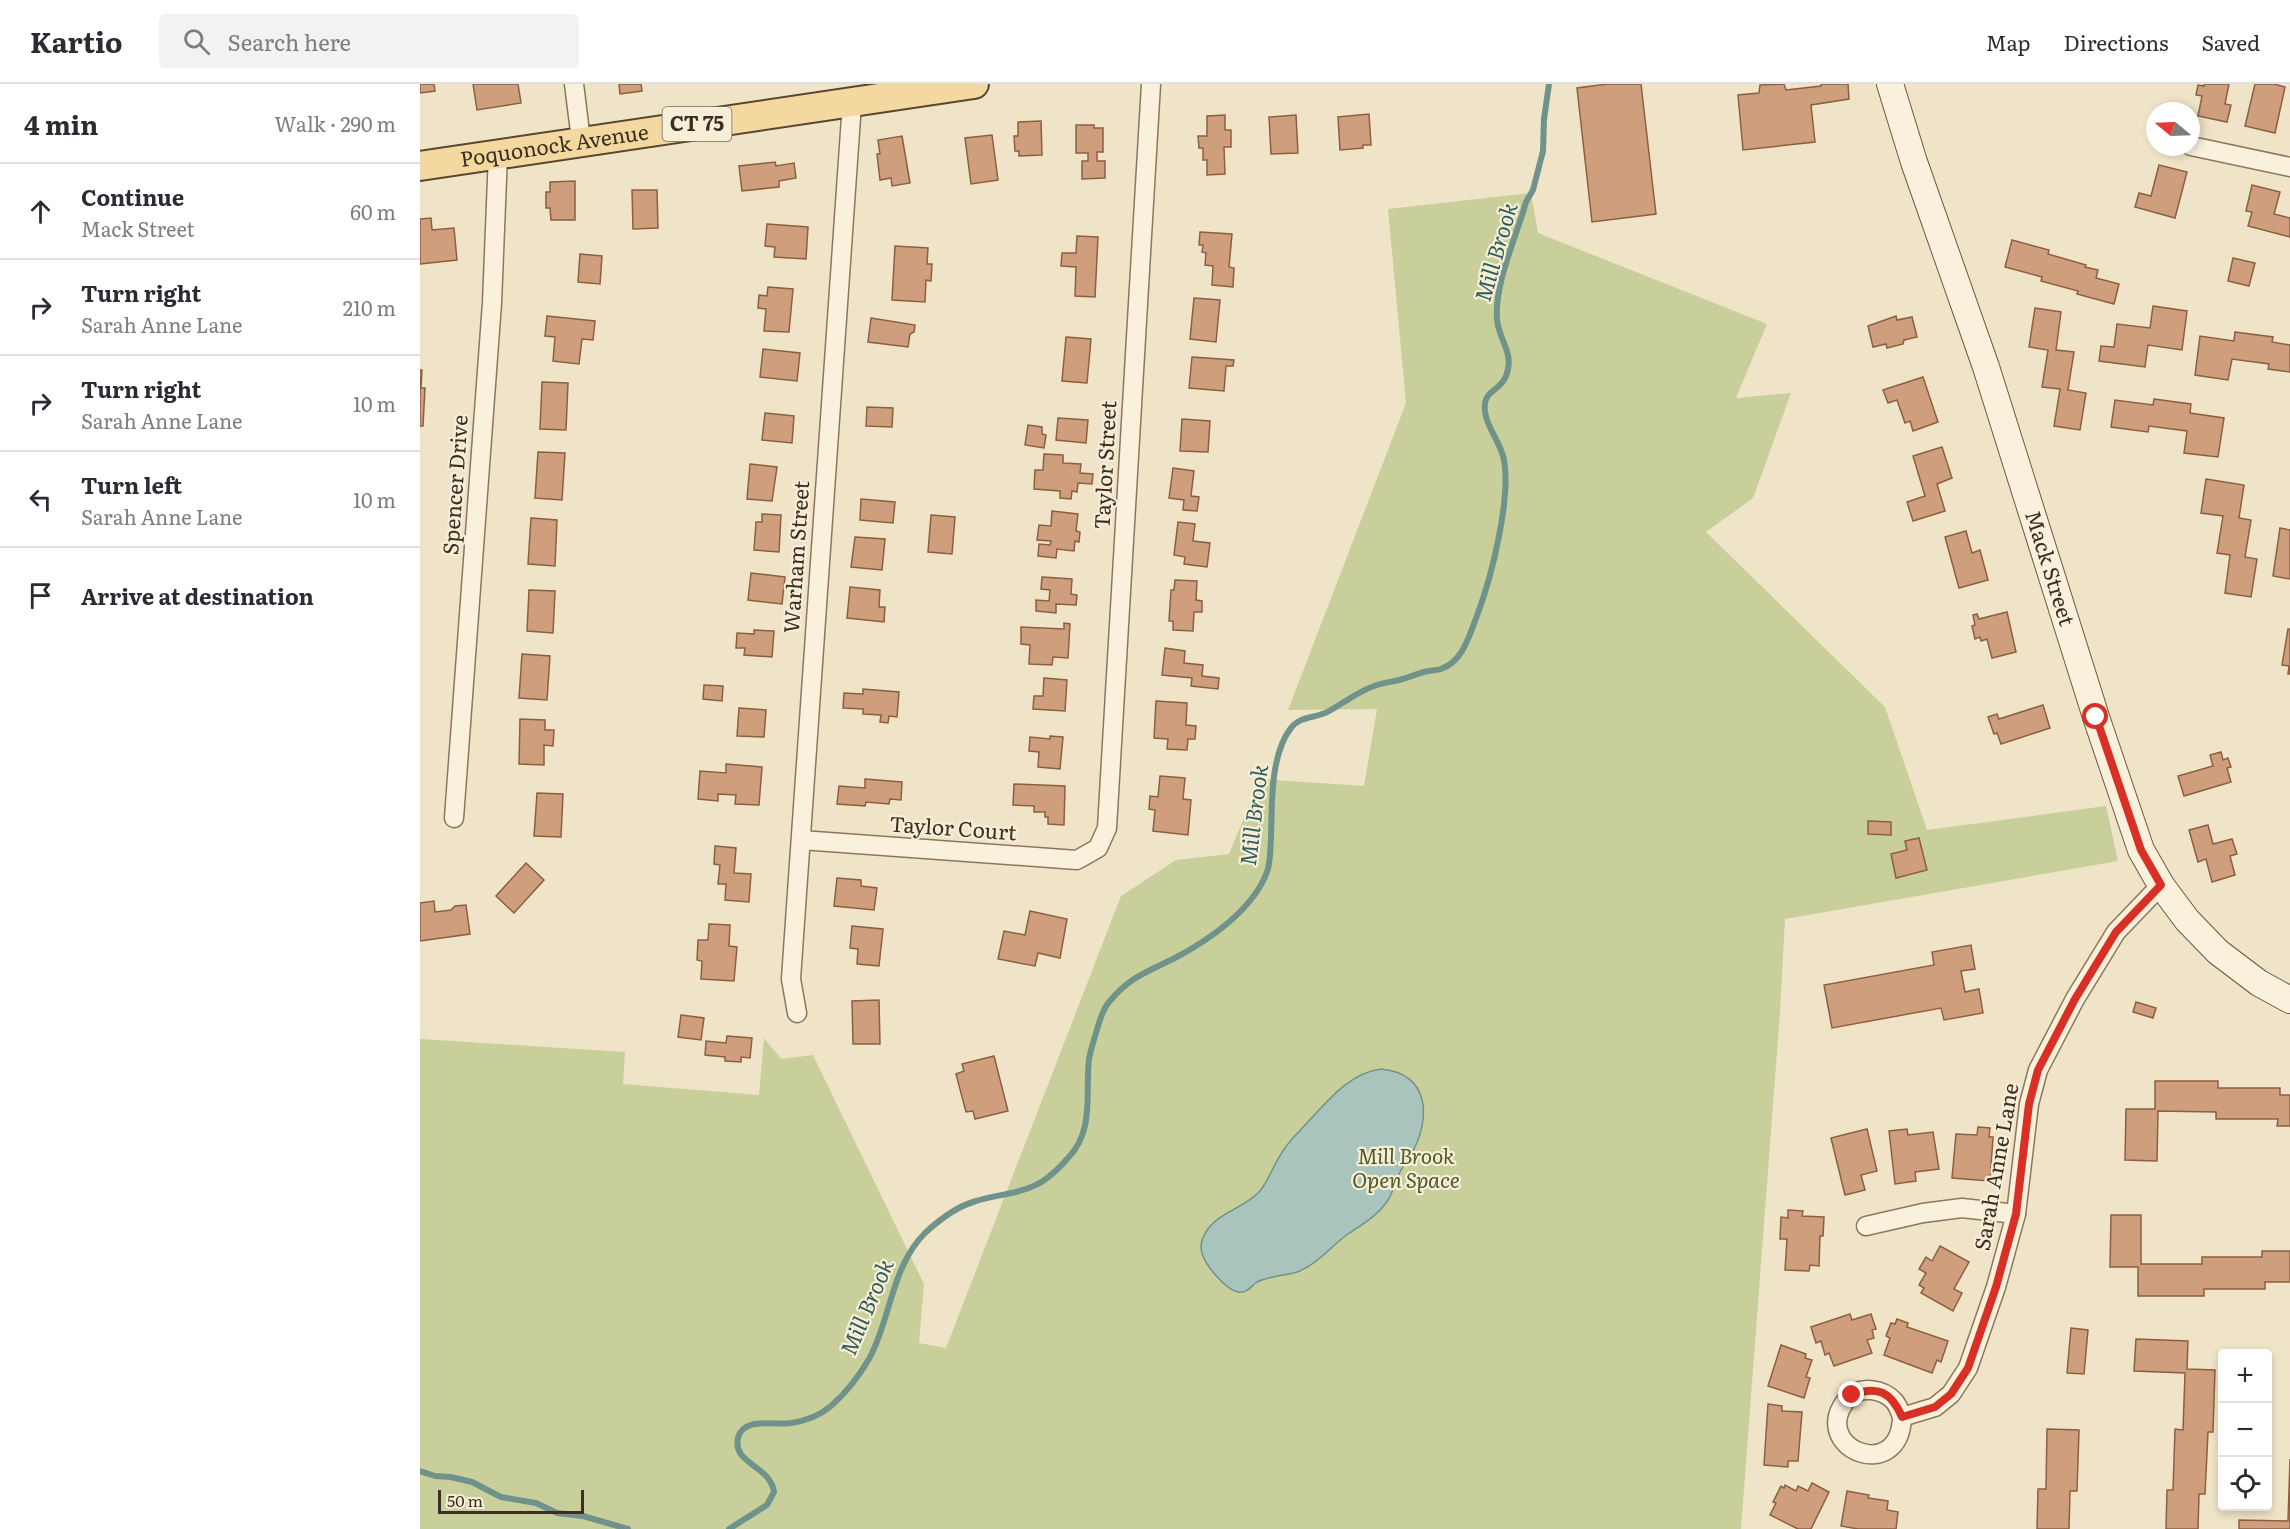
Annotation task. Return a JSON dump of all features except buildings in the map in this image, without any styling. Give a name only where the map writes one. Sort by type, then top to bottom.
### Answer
[{"type":"main road","name":"Poquonock Avenue","points":[[420,166],[581,140],[852,103],[942,86],[974,84]]},
{"type":"street","points":[[574,84],[581,140]]},
{"type":"street","name":"Taylor Street","points":[[1098,848],[1107,828],[1151,84]]},
{"type":"street","name":"Mack Street","points":[[1890,84],[1921,184],[1986,367],[2141,850],[2161,885],[2187,920],[2218,952],[2259,983],[2290,1000]]},
{"type":"street","name":"Warham Street","points":[[797,1013],[790,979],[852,103]]},
{"type":"street","points":[[2200,148],[2290,167]]},
{"type":"street","name":"Spencer Drive","points":[[454,818],[492,303],[498,154]]},
{"type":"street","name":"Taylor Court","points":[[801,840],[1077,860],[1098,848]]},
{"type":"street","name":"Sarah Anne Lane","points":[[1902,1417],[1935,1407],[1951,1394],[1968,1368],[1996,1287],[2016,1214],[2029,1104],[2038,1070],[2075,999],[2116,932],[2161,885]]},
{"type":"street","points":[[1866,1226],[1923,1213],[1962,1208],[2016,1214]]},
{"type":"green space","name":"Mill Brook Open Space","points":[[1531,193],[1538,233],[1767,324],[1736,398],[1791,393],[1753,498],[1706,532],[1885,707],[1927,830],[2106,806],[2118,861],[1785,919],[1741,1529],[420,1529],[420,1039],[625,1052],[623,1084],[759,1095],[764,1038],[781,1059],[813,1055],[924,1284],[919,1343],[946,1348],[1121,896],[1176,860],[1229,854],[1260,779],[1364,786],[1377,709],[1288,710],[1406,403],[1388,209]]},
{"type":"water","points":[[1381,1069],[1410,1079],[1418,1089],[1423,1113],[1418,1141],[1401,1170],[1386,1203],[1373,1217],[1304,1269],[1262,1280],[1244,1292],[1228,1287],[1204,1258],[1201,1245],[1206,1232],[1217,1220],[1247,1202],[1260,1191],[1287,1145],[1339,1090],[1359,1076]]},
{"type":"waterway","name":"Mill Brook","points":[[729,1529],[767,1505],[774,1492],[766,1476],[741,1454],[738,1447],[741,1431],[753,1424],[785,1424],[807,1419],[826,1410],[842,1396],[869,1359],[905,1261],[925,1233],[962,1206],[1019,1191],[1043,1181],[1068,1158],[1076,1147],[1082,1136],[1087,1111],[1090,1055],[1101,1016],[1109,1002],[1138,976],[1187,952],[1214,934],[1251,899],[1268,868],[1276,766],[1284,739],[1291,728],[1299,721],[1335,708],[1374,686],[1441,669],[1455,660],[1465,646],[1489,579],[1503,516],[1504,460],[1486,418],[1485,410],[1486,398],[1503,381],[1509,362],[1497,319],[1499,291],[1526,202],[1533,190],[1543,151],[1544,119],[1549,84]]},
{"type":"waterway","name":"Mill Brook","points":[[420,1471],[472,1482],[501,1497],[536,1503],[557,1513],[583,1516],[628,1529]]},
{"type":"route","points":[[1852,1395],[1867,1389],[1881,1391],[1895,1401],[1902,1417],[1935,1407],[1951,1394],[1968,1368],[1996,1287],[2016,1214],[2029,1104],[2038,1070],[2075,999],[2116,932],[2161,885],[2141,850],[2096,717]]}]
